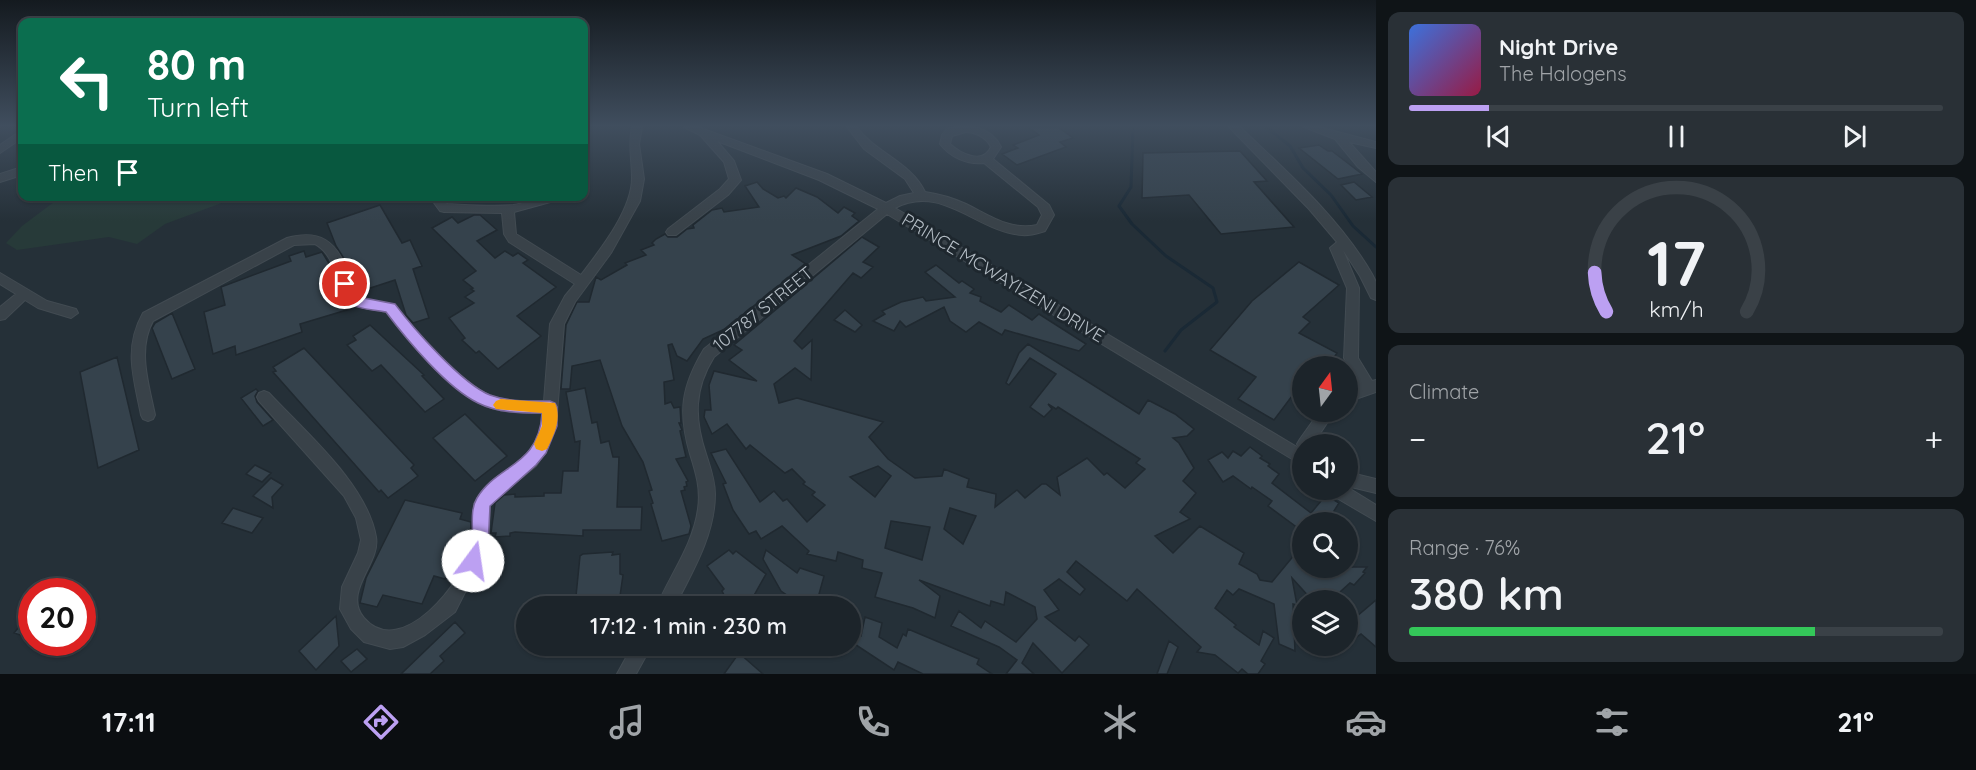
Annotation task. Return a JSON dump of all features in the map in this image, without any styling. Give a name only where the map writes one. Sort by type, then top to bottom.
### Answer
[{"type":"street","points":[[264,397],[350,491],[364,517],[369,540],[366,553],[351,587],[349,609],[357,623],[370,636],[390,640],[403,638],[419,629],[449,606],[480,547],[482,504],[488,495],[531,461],[540,448],[549,426],[557,324],[582,282],[607,250],[634,201],[638,179],[636,158]]},
{"type":"street","points":[[672,232],[724,192],[735,180],[726,158]]},
{"type":"street","name":"PRINCE MCWAYIZENI DRIVE","points":[[775,158],[823,177],[886,208],[1268,439],[1292,450]]},
{"type":"street","points":[[883,158],[916,183],[921,196],[954,202],[1012,230],[1029,232],[1041,228],[1048,215],[1043,205],[986,159],[979,158]]},
{"type":"street","points":[[1265,158],[1344,244],[1360,265],[1376,295]]},
{"type":"street","points":[[1357,158],[1376,178]]},
{"type":"street","points":[[0,178],[18,172]]},
{"type":"street","name":"107787 STREET","points":[[671,596],[699,540],[706,513],[707,491],[688,415],[690,391],[698,369],[709,353],[886,208],[906,198],[921,196]]},
{"type":"street","points":[[438,201],[444,208],[508,211],[544,201]]},
{"type":"street","points":[[508,211],[510,234],[513,239],[582,282]]},
{"type":"street","points":[[148,415],[137,345],[140,327],[147,317],[291,241],[305,237],[318,239],[328,244],[351,298],[355,302],[390,308],[412,337],[458,380],[483,399],[511,407],[550,407]]},
{"type":"street","points":[[1344,244],[1336,248],[1353,288],[1351,358],[1372,386],[1358,392]]},
{"type":"street","points":[[0,278],[44,305],[71,313]]},
{"type":"street","points":[[0,315],[24,294]]},
{"type":"street","points":[[1358,482],[1376,486]]},
{"type":"street","points":[[1353,500],[1376,514]]},
{"type":"street","points":[[626,674],[637,656]]},
{"type":"green space","points":[[55,201],[227,201],[165,224],[137,244],[109,237],[17,250],[6,243],[22,226]]},
{"type":"building","points":[[1008,158],[1035,158],[1017,165]]},
{"type":"building","points":[[1143,158],[1247,158],[1267,181],[1254,182],[1294,227],[1221,234],[1189,195],[1142,198]]},
{"type":"building","points":[[1312,158],[1342,158],[1362,174],[1338,179]]},
{"type":"building","points":[[757,182],[763,189],[778,198],[784,196],[786,198],[796,188],[817,197],[838,213],[844,207],[855,213],[852,216],[859,221],[841,236],[792,255],[806,264],[725,329],[703,339],[687,361],[677,356],[672,344],[668,345],[674,380],[664,382],[665,404],[671,402],[674,408],[680,407],[681,423],[679,423],[686,457],[676,459],[688,481],[687,486],[684,487],[685,490],[681,491],[691,526],[689,534],[662,541],[651,504],[653,503],[649,491],[652,490],[643,462],[622,426],[600,360],[572,366],[570,389],[561,389],[566,325],[577,302],[589,302],[596,277],[601,280],[627,265],[625,263],[646,255],[641,250],[654,245],[652,243],[656,239],[665,234],[668,237],[677,237],[687,229],[694,228],[693,225],[712,210],[722,208],[724,212],[759,207],[745,186]]},
{"type":"building","points":[[1354,182],[1372,197],[1356,200],[1341,185]]},
{"type":"building","points":[[380,205],[402,243],[410,240],[422,266],[413,269],[429,318],[413,323],[406,315],[395,280],[358,292],[345,260],[336,246],[327,223]]},
{"type":"building","points":[[474,215],[480,215],[497,230],[477,241],[495,258],[505,251],[513,256],[518,253],[528,260],[523,263],[556,287],[517,316],[541,336],[498,369],[479,351],[476,353],[462,340],[465,338],[449,318],[474,303],[465,297],[474,291],[471,289],[473,288],[463,280],[476,271],[432,228],[452,217],[458,223]]},
{"type":"building","points":[[862,237],[879,247],[863,262],[873,267],[861,278],[853,273],[794,341],[802,349],[812,340],[811,380],[795,368],[774,384],[779,403],[797,398],[883,422],[869,437],[888,459],[915,478],[942,476],[944,469],[969,479],[967,487],[996,494],[995,507],[1017,490],[1025,498],[1042,484],[1046,484],[1060,495],[1057,477],[1087,458],[1104,475],[1107,473],[1125,488],[1145,469],[1136,463],[1140,459],[1058,407],[1056,409],[1048,404],[1052,409],[1044,417],[1030,407],[1056,374],[1030,358],[1009,385],[1006,383],[1019,353],[1028,344],[1139,414],[1148,400],[1175,414],[1194,429],[1187,436],[1173,438],[1179,443],[1194,468],[1183,481],[1196,493],[1180,512],[1190,519],[1155,536],[1173,553],[1200,526],[1244,553],[1239,564],[1257,574],[1260,580],[1272,582],[1292,558],[1294,590],[1292,590],[1292,650],[1279,644],[1274,604],[1239,589],[1233,595],[1227,590],[1215,608],[1236,625],[1234,627],[1259,645],[1263,631],[1274,638],[1261,661],[1265,664],[1258,674],[1248,674],[1242,669],[1238,673],[1215,655],[1197,652],[1201,647],[1137,589],[1127,601],[1076,561],[1067,572],[1085,589],[1080,595],[1059,579],[1044,590],[1059,610],[1045,617],[1075,641],[1079,636],[1089,645],[1062,673],[1033,643],[1022,663],[1034,674],[1006,674],[1017,660],[999,647],[951,626],[959,611],[981,628],[985,621],[1016,642],[1037,619],[1035,607],[1006,592],[1004,605],[991,601],[990,606],[919,580],[940,596],[935,618],[913,608],[875,597],[882,573],[862,568],[863,560],[838,552],[836,561],[807,554],[809,551],[782,526],[761,539],[756,531],[749,534],[733,510],[723,484],[726,483],[711,453],[726,449],[760,502],[774,491],[783,501],[787,499],[807,522],[825,505],[812,495],[815,492],[803,484],[805,482],[792,469],[785,473],[750,445],[746,449],[727,424],[712,434],[704,417],[705,410],[711,410],[709,385],[714,371],[757,381],[729,360],[742,350],[734,345]],"holes":[[[878,466],[891,476],[875,497],[850,477]],[[950,508],[976,516],[963,544],[944,529]],[[891,521],[930,527],[922,560],[885,548]]]},
{"type":"building","points":[[304,251],[306,257],[322,252],[330,265],[343,299],[350,309],[300,324],[302,332],[236,355],[235,346],[213,354],[204,312],[225,305],[221,287],[291,261],[289,256]]},
{"type":"building","points":[[1299,262],[1339,285],[1303,317],[1310,322],[1299,333],[1337,353],[1335,356],[1292,356],[1292,396],[1274,420],[1238,399],[1256,377],[1210,350],[1252,301]]},
{"type":"building","points":[[936,265],[959,283],[962,281],[974,289],[970,293],[981,297],[980,301],[1001,312],[1009,305],[1032,320],[1039,314],[1086,344],[1079,351],[1005,330],[1002,335],[979,322],[966,332],[950,321],[944,307],[906,327],[900,321],[894,331],[873,321],[885,314],[882,311],[901,302],[923,297],[926,301],[955,297],[925,272]]},
{"type":"building","points":[[845,310],[862,325],[855,332],[834,320]]},
{"type":"building","points":[[172,313],[195,369],[172,379],[152,328],[155,323]]},
{"type":"building","points":[[370,325],[424,375],[422,376],[444,399],[425,412],[381,365],[372,371],[347,345],[356,340],[353,336]]},
{"type":"building","points":[[304,348],[414,465],[411,468],[418,476],[388,498],[381,490],[379,492],[273,372],[276,371],[273,367]]},
{"type":"building","points":[[117,357],[139,450],[98,468],[80,372]]},
{"type":"building","points":[[585,388],[592,423],[597,422],[601,443],[609,441],[613,457],[619,457],[617,507],[642,507],[641,530],[583,530],[583,536],[515,532],[510,533],[510,536],[495,537],[496,533],[491,533],[495,503],[504,495],[544,496],[544,493],[561,493],[563,471],[578,471],[580,441],[575,442],[566,392]]},
{"type":"building","points":[[256,389],[258,391],[255,396],[257,402],[273,420],[263,426],[241,398]]},
{"type":"building","points":[[465,414],[507,456],[475,481],[433,438]]},
{"type":"building","points":[[1250,447],[1262,456],[1260,458],[1270,464],[1268,466],[1279,474],[1272,483],[1310,512],[1292,512],[1292,524],[1268,506],[1272,501],[1252,487],[1251,489],[1233,476],[1223,482],[1208,460],[1222,452],[1228,458],[1233,451],[1241,456]]},
{"type":"building","points":[[255,465],[271,473],[262,482],[246,474]]},
{"type":"building","points":[[271,478],[283,485],[272,497],[273,508],[253,496]]},
{"type":"building","points":[[405,500],[462,513],[460,519],[471,522],[471,528],[463,546],[460,545],[445,579],[434,576],[422,604],[383,595],[377,607],[360,603],[366,578]]},
{"type":"building","points":[[1322,500],[1334,500],[1339,503],[1333,512],[1312,512]]},
{"type":"building","points":[[233,508],[263,518],[252,533],[222,523]]},
{"type":"building","points":[[729,550],[733,554],[736,551],[766,574],[754,596],[725,596],[722,591],[724,589],[707,566]]},
{"type":"building","points":[[766,550],[797,573],[800,568],[824,576],[818,596],[788,596],[781,591],[763,559]]},
{"type":"building","points":[[613,552],[612,555],[620,554],[620,574],[623,575],[620,596],[576,596],[580,556]]},
{"type":"building","points":[[1358,567],[1367,567],[1363,572],[1365,573],[1354,585],[1350,583],[1342,590],[1303,590],[1292,578],[1358,578]]},
{"type":"building","points":[[1376,600],[1376,647],[1361,634],[1358,636],[1358,615]]},
{"type":"building","points":[[336,616],[339,646],[316,670],[299,651]]},
{"type":"building","points":[[865,617],[882,623],[879,637],[897,648],[903,634],[906,636],[908,629],[979,659],[977,664],[992,674],[923,674],[898,662],[894,670],[861,648]]},
{"type":"building","points":[[455,622],[465,633],[440,656],[444,661],[430,674],[401,674]]},
{"type":"building","points":[[1169,641],[1178,647],[1167,674],[1157,674]]},
{"type":"building","points":[[357,649],[367,659],[351,672],[341,661]]},
{"type":"building","points":[[737,656],[742,656],[763,674],[724,674]]},
{"type":"waterway","points":[[1132,158],[1131,187],[1119,206],[1132,224],[1166,256],[1213,288],[1217,302],[1181,330],[1165,351]]},
{"type":"waterway","points":[[1297,158],[1303,168],[1331,195],[1353,226],[1376,247]]},
{"type":"slow traffic","points":[[501,405],[550,407],[549,426],[542,444]]},
{"type":"route","points":[[345,284],[355,302],[390,308],[412,337],[458,380],[483,399],[511,407],[550,407],[549,426],[540,448],[531,461],[488,495],[482,504],[480,547],[473,561]]}]
